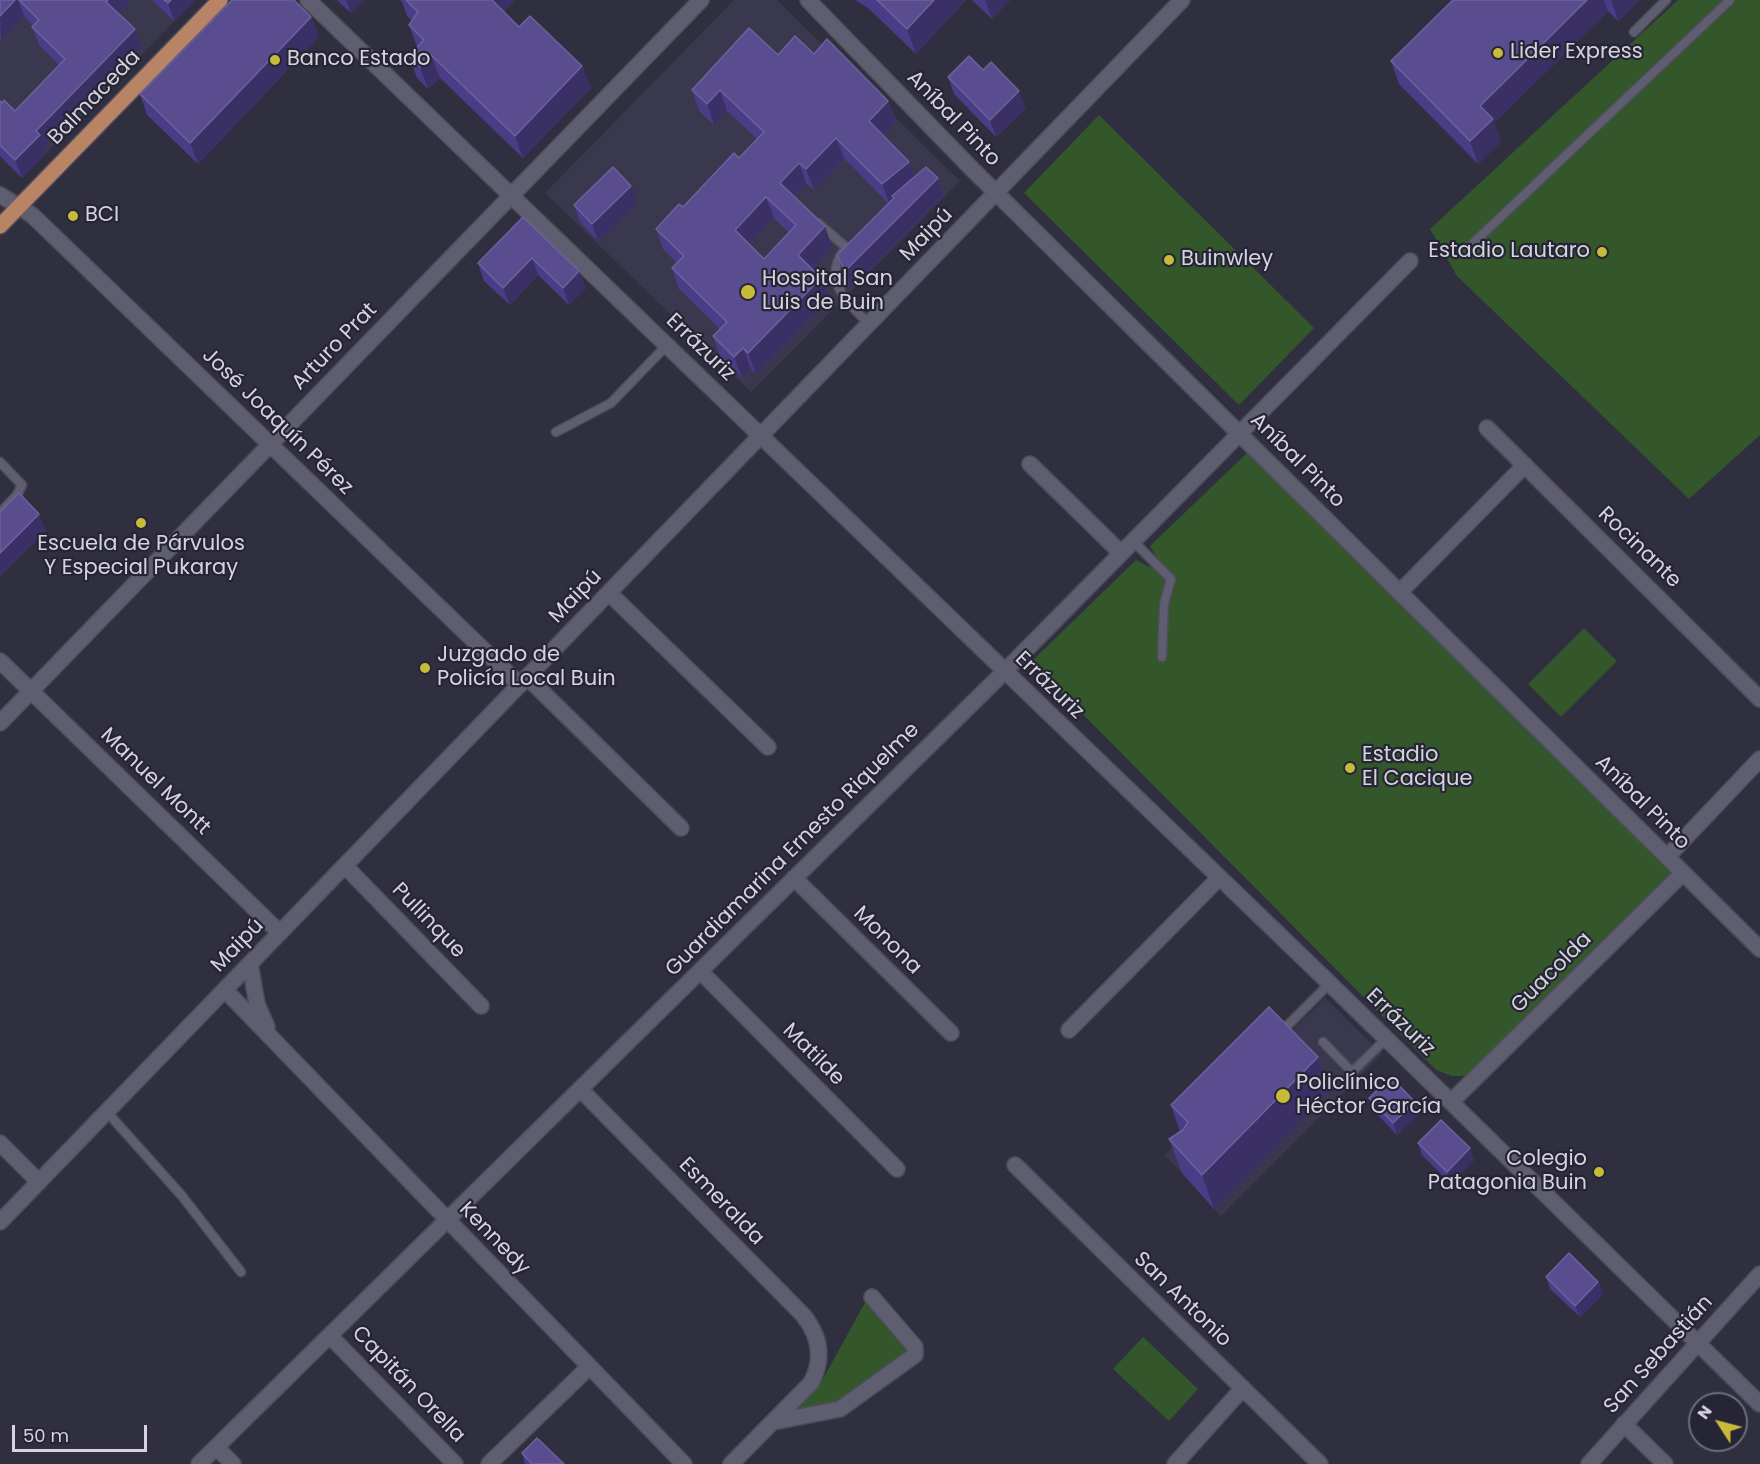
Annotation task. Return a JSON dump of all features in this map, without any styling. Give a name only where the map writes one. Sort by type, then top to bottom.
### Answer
[{"type":"main road","name":"Balmaceda","points":[[0,226],[220,0]]},
{"type":"street","name":"Errázuriz","points":[[308,0],[1329,983],[1760,1404]]},
{"type":"street","name":"Arturo Prat","points":[[0,723],[271,445],[510,194],[701,0]]},
{"type":"street","name":"Aníbal Pinto","points":[[808,0],[997,193],[1760,949]]},
{"type":"street","name":"Maipú","points":[[0,1222],[1182,0]]},
{"type":"street","name":"José Joaquín Pérez","points":[[0,195],[32,215],[271,445],[681,828]]},
{"type":"street","name":"Guardiamarina Ernesto Riquelme","points":[[199,1464],[1004,672],[1410,261]]},
{"type":"street","name":"Rocinante","points":[[1487,428],[1760,699]]},
{"type":"street","points":[[1030,464],[1121,553]]},
{"type":"street","points":[[1400,592],[1525,465]]},
{"type":"street","points":[[609,592],[768,747]]},
{"type":"street","name":"Manuel Montt","points":[[0,662],[280,933]]},
{"type":"street","points":[[1667,857],[1760,759]]},
{"type":"street","name":"Pullinque","points":[[345,866],[481,1006]]},
{"type":"street","name":"Guacolda","points":[[1451,1102],[1683,873]]},
{"type":"street","name":"Monona","points":[[794,878],[951,1033]]},
{"type":"street","points":[[1069,1030],[1220,878]]},
{"type":"street","name":"Kennedy","points":[[250,964],[257,1004],[276,1042]]},
{"type":"street","name":"Matilde","points":[[700,971],[897,1168]]},
{"type":"street","name":"Kennedy","points":[[225,990],[684,1464]]},
{"type":"street","name":"Esmeralda","points":[[580,1089],[802,1315],[814,1332],[819,1353],[816,1374],[811,1383],[773,1422]]},
{"type":"street","points":[[0,1143],[39,1182]]},
{"type":"street","name":"San Antonio","points":[[1015,1165],[1320,1464]]},
{"type":"street","name":"San Sebastián","points":[[1589,1464],[1760,1274]]},
{"type":"street","points":[[731,1464],[773,1422],[840,1409],[915,1355],[915,1347],[872,1297]]},
{"type":"street","name":"Capitán Orella","points":[[330,1336],[455,1464]]},
{"type":"street","points":[[489,1464],[589,1367]]},
{"type":"street","points":[[1175,1464],[1243,1388]]},
{"type":"street","points":[[1624,1424],[1665,1464]]},
{"type":"street","points":[[216,1447],[233,1464]]},
{"type":"lane","points":[[1634,32],[1666,0]]},
{"type":"lane","points":[[1468,247],[1730,0]]},
{"type":"lane","points":[[814,220],[850,245],[837,262],[835,282],[846,300],[869,324]]},
{"type":"lane","points":[[556,432],[611,403],[667,345]]},
{"type":"lane","points":[[0,462],[22,485],[17,495],[0,513]]},
{"type":"lane","points":[[1133,541],[1171,579],[1164,604],[1161,657]]},
{"type":"lane","points":[[1272,1040],[1329,983]]},
{"type":"lane","points":[[1323,1042],[1352,1072],[1386,1039]]},
{"type":"lane","points":[[107,1112],[182,1196],[241,1272]]},
{"type":"shaded area","points":[[0,0],[195,0],[22,178],[0,156]]},
{"type":"shaded area","name":"Hospital San Luis de Buin","points":[[734,0],[777,0],[960,181],[751,392],[545,193]]},
{"type":"shaded area","name":"Policlínico Héctor García","points":[[1325,998],[1382,1054],[1221,1216],[1165,1155]]},
{"type":"green space","name":"Estadio Lautaro","points":[[1678,0],[1760,0],[1760,435],[1689,499],[1457,276],[1430,229]]},
{"type":"green space","name":"Buinwley","points":[[1099,115],[1314,328],[1239,405],[1024,193]]},
{"type":"green space","name":"Estadio El Cacique","points":[[1247,453],[1671,873],[1469,1076],[1452,1076],[1436,1070],[1031,662],[1136,560],[1149,567],[1157,558],[1150,546]]},
{"type":"green space","points":[[1584,628],[1617,661],[1561,717],[1528,684]]},
{"type":"green space","points":[[868,1297],[911,1350],[832,1405],[797,1411],[823,1379]]},
{"type":"green space","points":[[1143,1337],[1198,1389],[1169,1421],[1113,1369]]},
{"type":"building","points":[[0,0],[15,0],[0,16]]},
{"type":"building","points":[[19,0],[108,0],[106,2],[135,29],[36,131],[40,135],[15,160],[0,145],[0,101],[2,103],[4,100],[15,111],[65,59],[32,27],[39,20]]},
{"type":"building","points":[[232,0],[294,0],[311,17],[190,143],[140,94]]},
{"type":"building","points":[[406,0],[492,0],[519,27],[530,16],[582,66],[515,136],[431,55],[420,67],[409,56],[424,40],[409,25],[418,12]]},
{"type":"building","points":[[877,0],[934,0],[907,29]]},
{"type":"building","name":"Lider Express","points":[[1453,0],[1587,0],[1480,106],[1493,119],[1470,141],[1391,61]]},
{"type":"building","points":[[749,28],[778,55],[795,36],[814,54],[827,39],[888,101],[869,121],[909,162],[882,184],[836,138],[806,169],[799,163],[780,183],[825,226],[798,255],[821,278],[748,353],[743,348],[734,357],[713,336],[727,322],[672,268],[684,256],[656,229],[679,204],[683,207],[734,153],[739,158],[764,132],[720,90],[707,104],[692,90]],"holes":[[[766,197],[796,225],[764,259],[735,230]]]},
{"type":"building","points":[[969,56],[983,70],[991,62],[1019,91],[990,120],[948,77]]},
{"type":"building","points":[[613,167],[631,186],[592,224],[574,205]]},
{"type":"building","points":[[926,167],[938,178],[845,271],[837,255],[894,198],[892,196]]},
{"type":"building","points":[[523,217],[579,271],[563,288],[532,258],[503,288],[478,263]]},
{"type":"building","points":[[19,493],[39,514],[0,553],[0,512]]},
{"type":"building","points":[[1269,1007],[1318,1057],[1202,1175],[1169,1139],[1183,1130],[1188,1122],[1171,1105]]},
{"type":"building","points":[[1391,1077],[1415,1102],[1393,1123],[1369,1098]]},
{"type":"building","points":[[1441,1120],[1470,1148],[1447,1172],[1418,1143]]},
{"type":"building","points":[[1569,1253],[1598,1282],[1575,1306],[1546,1277]]},
{"type":"building","points":[[537,1438],[564,1464],[532,1464],[522,1453]]},
{"type":"place","name":"Lider Express","points":[[1498,53]]},
{"type":"place","name":"Banco Estado","points":[[275,60]]},
{"type":"place","name":"BCI","points":[[73,216]]},
{"type":"place","name":"Estadio Lautaro","points":[[1602,252]]},
{"type":"place","name":"Buinwley","points":[[1169,260]]},
{"type":"place","name":"Hospital San Luis de Buin","points":[[748,292]]},
{"type":"place","name":"Escuela de Párvulos Y Especial Pukaray","points":[[141,523]]},
{"type":"place","name":"Juzgado de Policía Local Buin","points":[[425,668]]},
{"type":"place","name":"Estadio El Cacique","points":[[1350,768]]},
{"type":"place","name":"Policlínico Héctor García","points":[[1283,1096]]},
{"type":"place","name":"Colegio Patagonia Buin","points":[[1599,1172]]}]
